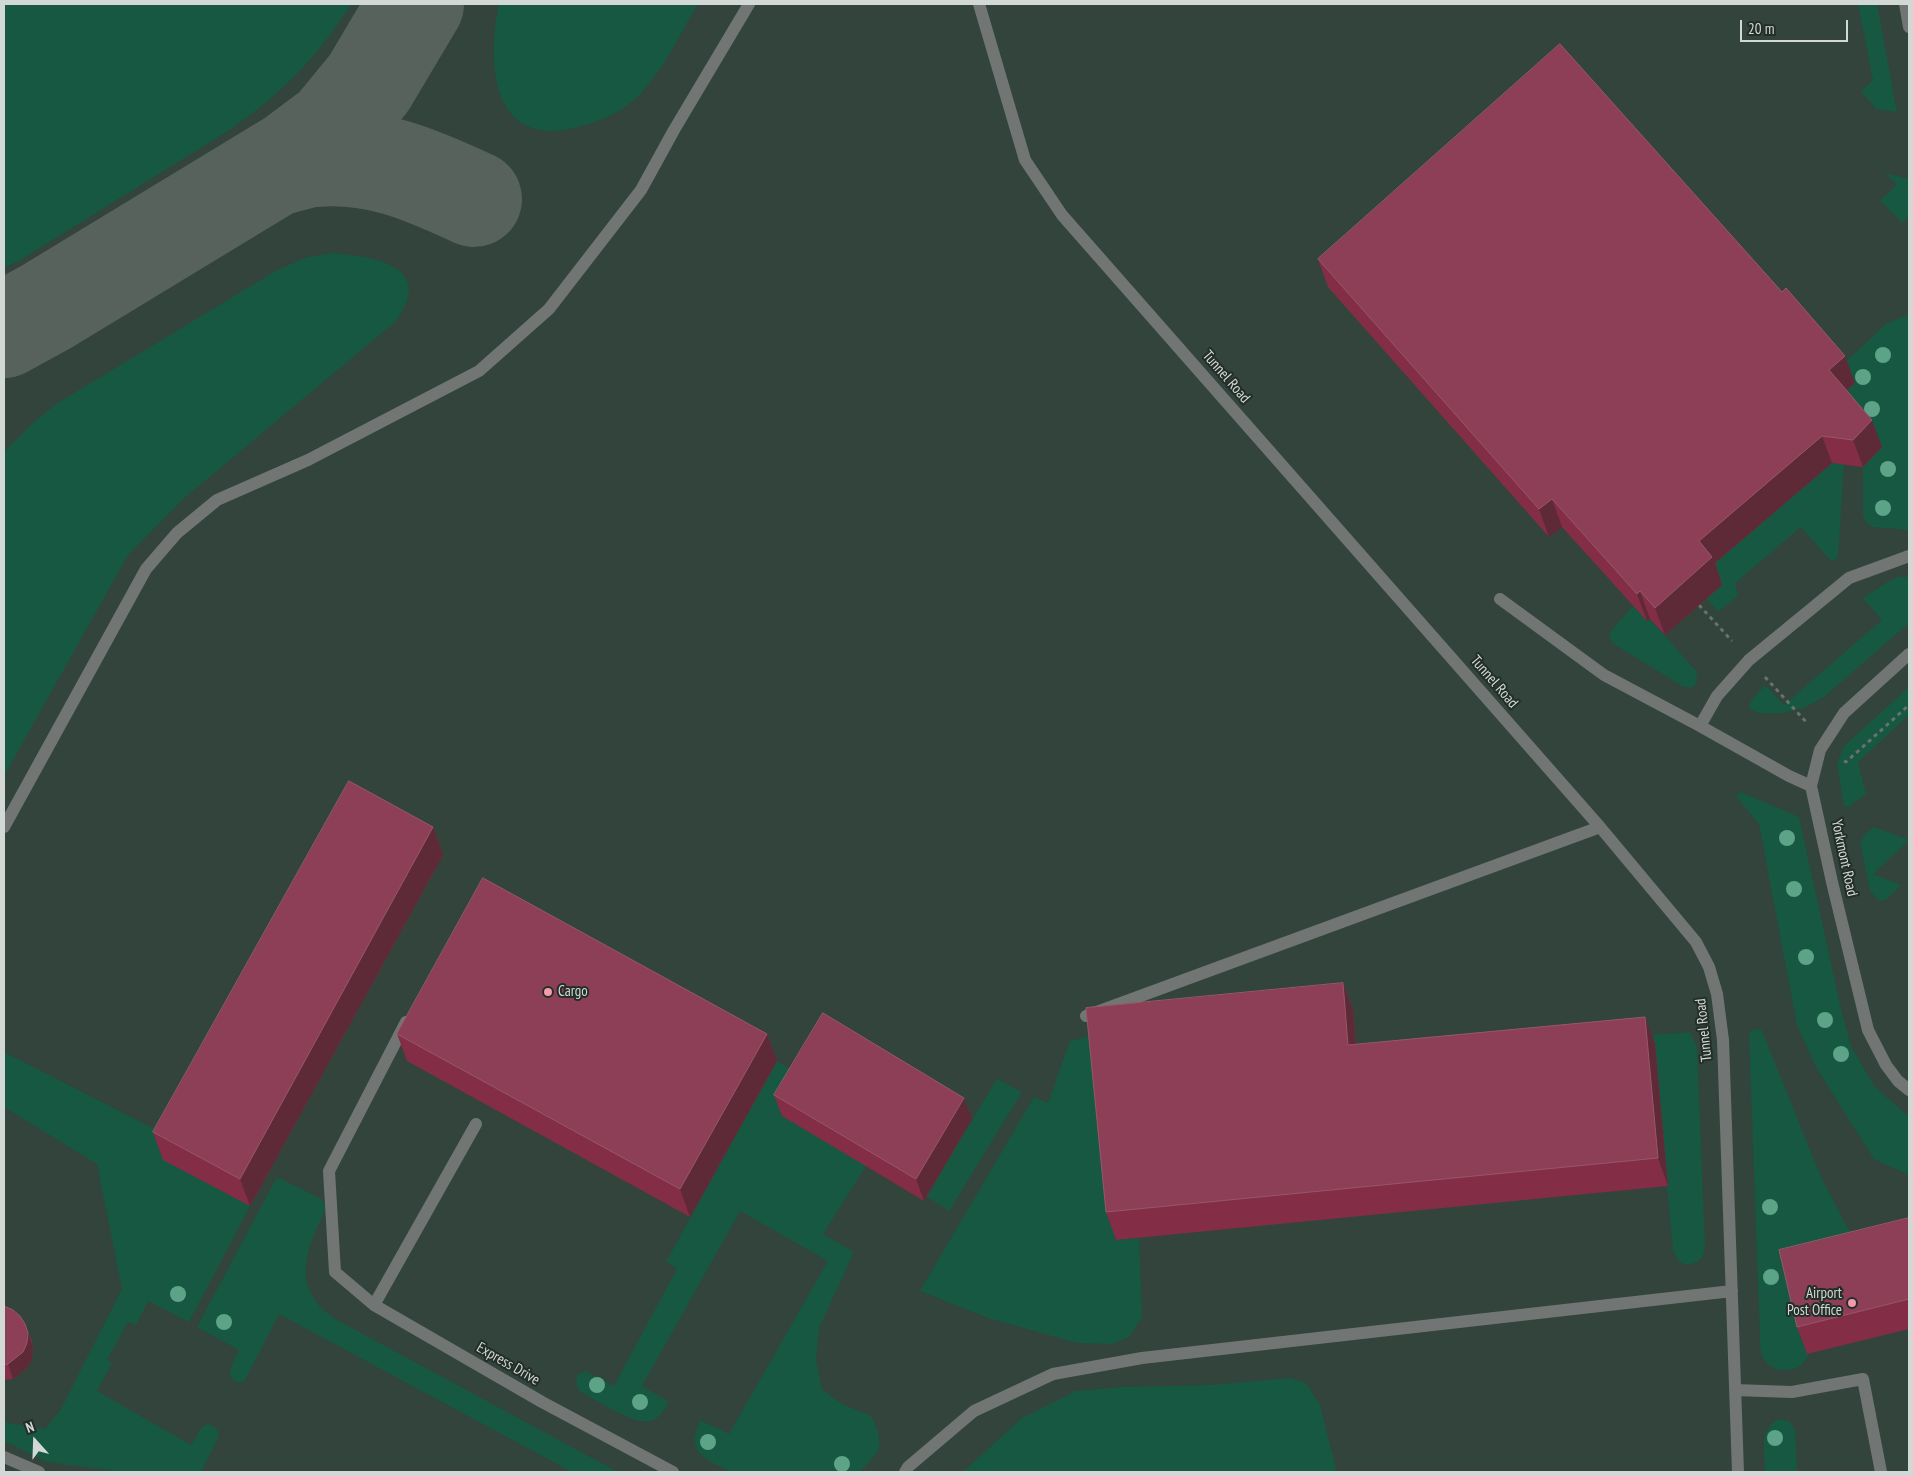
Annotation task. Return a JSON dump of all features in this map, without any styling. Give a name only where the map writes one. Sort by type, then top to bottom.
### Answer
[{"type":"street","points":[[4,827],[146,569],[177,533],[217,500],[308,460],[480,371],[549,309],[641,190],[674,130],[749,4]]},
{"type":"street","name":"Tunnel Road","points":[[979,4],[1024,160],[1062,215],[1600,827],[1696,942],[1710,967],[1718,994],[1723,1040],[1738,1472]]},
{"type":"street","points":[[1905,4],[1909,27]]},
{"type":"street","points":[[1700,726],[1717,696],[1749,660],[1849,578],[1909,556]]},
{"type":"street","points":[[1500,598],[1604,675],[1811,786]]},
{"type":"street","name":"Yorkmont Road","points":[[1909,654],[1844,713],[1820,750],[1811,786],[1868,1030],[1886,1065],[1898,1081],[1909,1090]]},
{"type":"street","points":[[1086,1016],[1600,827]]},
{"type":"street","name":"Express Drive","points":[[413,1008],[329,1171],[335,1272],[374,1305],[542,1402],[673,1472]]},
{"type":"street","points":[[374,1305],[476,1124]]},
{"type":"street","points":[[905,1472],[908,1466],[974,1412],[1053,1374],[1142,1358],[1732,1291]]},
{"type":"street","points":[[1735,1390],[1792,1392],[1863,1378],[1881,1472]]},
{"type":"street","points":[[4,1457],[39,1472]]},
{"type":"path","points":[[1698,605],[1825,742],[1846,762],[1909,705]]},
{"type":"shaded area","points":[[4,4],[1909,4],[1909,1472],[4,1472]]},
{"type":"green space","points":[[4,4],[351,4],[312,58],[283,87],[250,115],[231,129],[17,262],[4,267]]},
{"type":"green space","points":[[499,4],[698,4],[659,71],[640,95],[629,104],[601,120],[585,125],[570,129],[543,130],[523,124],[509,111],[500,93],[495,72],[494,49],[495,26]]},
{"type":"green space","points":[[1858,4],[1877,4],[1897,112],[1876,109],[1861,91],[1873,80]]},
{"type":"green space","points":[[1885,173],[1909,179],[1909,216],[1902,223],[1880,200],[1897,185]]},
{"type":"green space","points":[[334,253],[382,262],[395,268],[405,276],[409,288],[407,302],[396,321],[182,500],[128,555],[4,776],[4,452],[33,423],[56,404],[279,269],[308,257]]},
{"type":"green space","points":[[1904,316],[1909,316],[1909,530],[1873,527],[1867,524],[1863,515],[1863,467],[1882,447],[1839,397],[1840,367],[1886,324]]},
{"type":"green space","points":[[1832,463],[1844,464],[1838,557],[1831,561],[1801,527],[1735,583],[1738,596],[1718,612],[1706,598],[1709,568]]},
{"type":"green space","points":[[1898,577],[1909,577],[1909,623],[1824,697],[1804,708],[1782,713],[1760,713],[1751,710],[1749,705],[1765,685],[1784,705],[1882,620],[1863,598]]},
{"type":"green space","points":[[1633,606],[1647,621],[1650,619],[1697,672],[1696,684],[1692,688],[1682,686],[1612,643],[1609,636],[1611,631]]},
{"type":"green space","points":[[1909,687],[1909,715],[1858,762],[1866,794],[1848,807],[1844,806],[1837,763],[1844,746]]},
{"type":"green space","points":[[1741,792],[1799,817],[1841,1009],[1851,1046],[1874,1086],[1909,1117],[1909,1175],[1874,1159],[1817,1069],[1797,1025],[1759,824],[1736,796]]},
{"type":"green space","points":[[1874,827],[1909,840],[1873,874],[1901,885],[1886,900],[1879,901],[1870,891],[1860,843],[1865,834]]},
{"type":"green space","points":[[1758,1029],[1762,1031],[1821,1177],[1847,1227],[1870,1258],[1802,1365],[1790,1370],[1779,1370],[1769,1365],[1762,1355],[1760,1347],[1749,1035],[1752,1030]]},
{"type":"green space","points":[[1690,1032],[1697,1047],[1705,1247],[1702,1258],[1695,1263],[1685,1265],[1677,1259],[1673,1250],[1653,1035]]},
{"type":"green space","points":[[1096,1035],[1115,1240],[1139,1238],[1142,1317],[1129,1337],[1112,1344],[1077,1343],[988,1318],[920,1291],[1034,1097],[1048,1103],[1070,1041]]},
{"type":"green space","points":[[4,1052],[174,1139],[250,1206],[189,1322],[148,1301],[136,1325],[128,1322],[107,1360],[112,1363],[97,1391],[191,1445],[202,1427],[208,1424],[214,1427],[219,1436],[201,1472],[127,1472],[68,1465],[45,1461],[4,1441],[4,1421],[45,1429],[61,1409],[122,1289],[97,1164],[4,1107]]},
{"type":"green space","points":[[777,1061],[804,1078],[866,1166],[823,1234],[854,1252],[819,1328],[816,1360],[822,1390],[842,1404],[871,1416],[875,1425],[879,1440],[877,1453],[859,1472],[732,1472],[711,1462],[698,1452],[694,1439],[700,1420],[729,1434],[828,1261],[740,1211],[642,1386],[669,1402],[659,1416],[650,1421],[643,1421],[624,1415],[579,1391],[576,1382],[578,1374],[585,1371],[614,1386],[677,1269],[666,1262]]},
{"type":"green space","points":[[997,1079],[1022,1092],[949,1211],[926,1196]]},
{"type":"green space","points":[[277,1177],[321,1199],[325,1205],[325,1211],[310,1245],[306,1268],[310,1292],[323,1309],[335,1319],[618,1472],[572,1472],[279,1314],[245,1380],[239,1383],[234,1380],[230,1373],[239,1350],[197,1327]]},
{"type":"green space","points":[[1290,1378],[1306,1383],[1320,1405],[1337,1472],[963,1472],[1022,1418],[1076,1391],[1123,1387],[1210,1385]]},
{"type":"green space","points":[[1779,1419],[1789,1421],[1795,1429],[1797,1472],[1765,1472],[1765,1435],[1772,1423]]},
{"type":"building","points":[[1560,44],[1782,292],[1786,288],[1845,356],[1829,370],[1872,420],[1853,440],[1822,436],[1699,541],[1712,557],[1655,608],[1640,591],[1637,594],[1552,499],[1539,509],[1318,259]]},
{"type":"building","points":[[349,781],[433,827],[240,1179],[153,1132]]},
{"type":"building","name":"Cargo","points":[[483,878],[767,1034],[680,1189],[397,1034]]},
{"type":"building","points":[[1343,983],[1348,1045],[1645,1017],[1658,1158],[1106,1212],[1086,1008]]},
{"type":"building","points":[[823,1013],[964,1098],[916,1179],[774,1095]]},
{"type":"building","points":[[1909,1218],[1909,1299],[1797,1327],[1779,1250]]},
{"type":"building","points":[[4,1306],[20,1316],[28,1333],[27,1343],[23,1352],[4,1365]]},
{"type":"taxiway","points":[[4,330],[46,307],[293,157],[333,127],[369,83],[416,4]]},
{"type":"taxiway","points":[[273,169],[314,159],[336,158],[357,160],[377,163],[416,174],[474,199]]},
{"type":"place","name":"Cargo","points":[[548,992]]},
{"type":"place","name":"Airport Post Office","points":[[1852,1303]]}]
